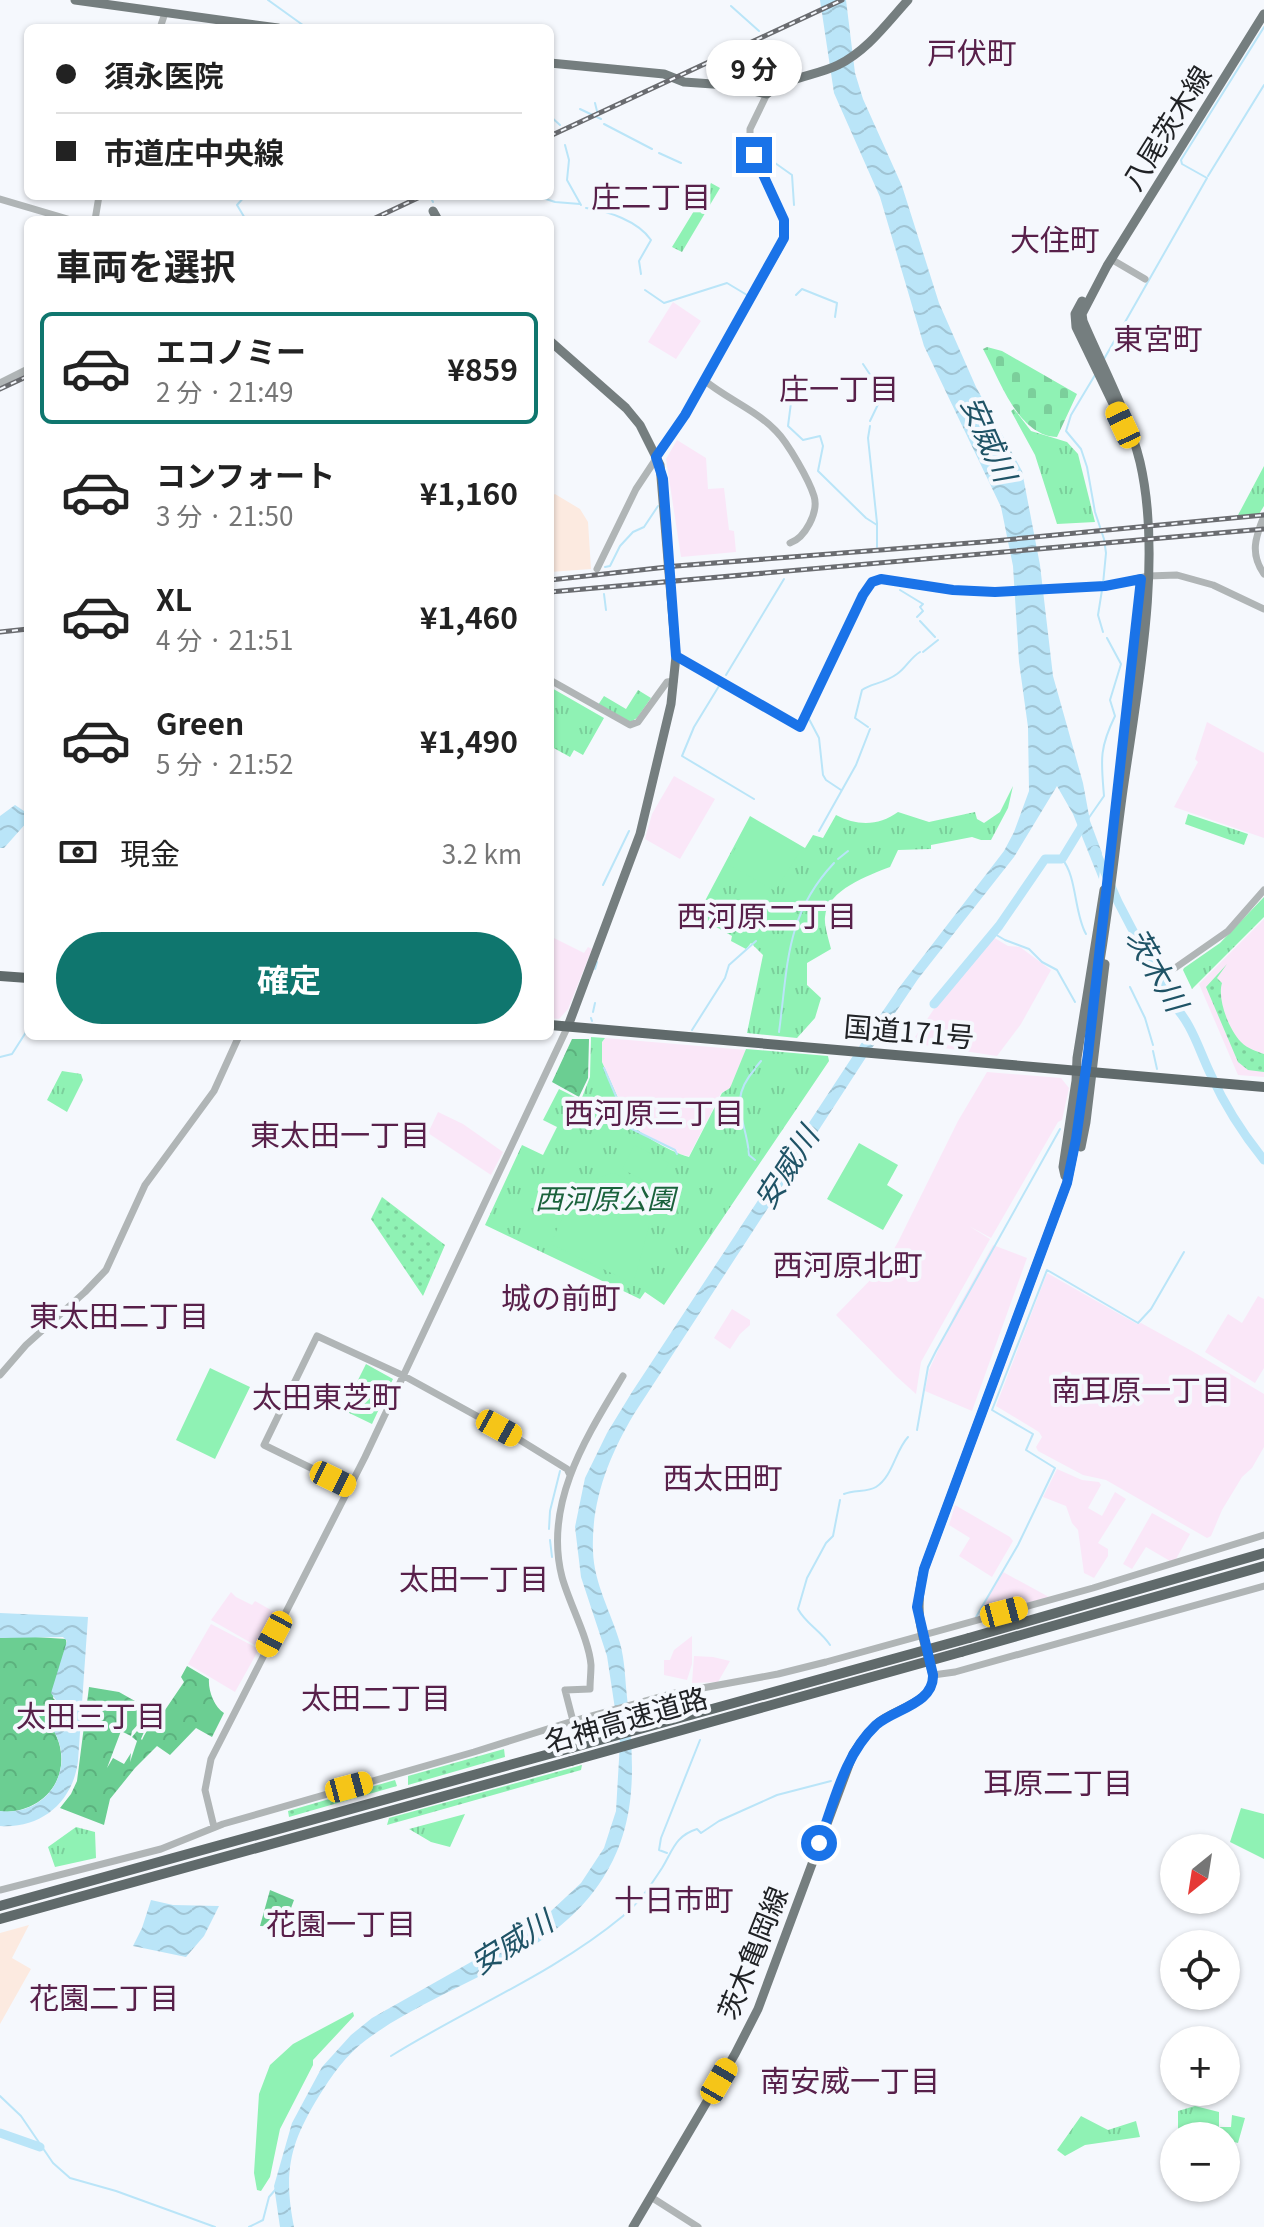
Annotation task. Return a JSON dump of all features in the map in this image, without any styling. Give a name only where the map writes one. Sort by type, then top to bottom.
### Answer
[{"type":"highway","points":[[0,976],[24,978]]},
{"type":"highway","name":"国道171号","points":[[554,1025],[1264,1087]]},
{"type":"highway","name":"名神高速道路","points":[[0,1906],[969,1638],[1264,1553]]},
{"type":"highway","name":"名神高速道路","points":[[0,1919],[1264,1566]]},
{"type":"main road","points":[[75,0],[248,24]]},
{"type":"main road","points":[[554,63],[664,74],[684,82],[727,85],[767,94],[781,84],[850,59],[908,0]]},
{"type":"main road","name":"八尾茨木線","points":[[1096,984],[1107,930],[1133,720],[1145,577],[1142,525],[1131,454],[1123,425],[1074,320],[1081,302],[1264,14]]},
{"type":"main road","points":[[554,345],[626,408],[640,425],[656,457],[664,487],[676,656],[671,704],[635,854],[568,1026]]},
{"type":"main road","name":"八尾茨木線","points":[[1085,1072],[1101,913],[1145,577]]},
{"type":"main road","points":[[933,1675],[917,1603],[924,1569],[1067,1183],[1083,1091],[1101,913]]},
{"type":"main road","points":[[1067,1183],[1063,1167],[1085,1072],[1107,930]]},
{"type":"main road","points":[[1067,1183],[1076,1169],[1086,1122],[1085,1072]]},
{"type":"main road","name":"茨木亀岡線","points":[[633,2227],[735,2054],[758,2009],[853,1754],[878,1723],[925,1697],[933,1685],[933,1675]]},
{"type":"street","points":[[161,24],[165,13]]},
{"type":"street","points":[[597,569],[636,489],[704,380],[784,238],[784,220],[750,141],[750,129],[767,94]]},
{"type":"street","points":[[0,199],[57,216]]},
{"type":"street","points":[[1109,262],[1145,279]]},
{"type":"street","points":[[0,383],[24,371]]},
{"type":"street","points":[[704,380],[775,429],[815,498],[802,535],[790,543]]},
{"type":"street","points":[[1264,516],[1254,550],[1264,574]]},
{"type":"street","points":[[676,656],[800,727],[863,595],[872,582],[881,579],[995,592],[1123,583],[1165,574],[1193,578],[1264,609]]},
{"type":"street","points":[[554,682],[630,725],[638,722],[667,682],[674,681]]},
{"type":"street","points":[[1175,968],[1228,931],[1264,890]]},
{"type":"street","points":[[214,1827],[205,1791],[208,1765],[350,1487],[568,1026]]},
{"type":"street","points":[[0,1375],[26,1345],[106,1270],[145,1185],[214,1091],[237,1040]]},
{"type":"street","points":[[350,1487],[266,1446],[264,1441],[316,1337],[404,1376],[515,1437],[567,1469],[570,1475]]},
{"type":"street","points":[[577,1720],[565,1690],[590,1689],[591,1663],[562,1577],[560,1510],[570,1475],[595,1422],[623,1376]]},
{"type":"street","points":[[0,1890],[161,1849],[214,1827],[577,1720],[670,1694],[778,1674],[1093,1588],[1264,1535]]},
{"type":"street","points":[[933,1675],[955,1672],[1264,1586]]},
{"type":"street","points":[[651,2197],[698,2227]]},
{"type":"shaded area","points":[[673,302],[701,321],[676,359],[648,342]]},
{"type":"shaded area","points":[[677,440],[706,458],[708,489],[724,488],[729,530],[734,531],[736,552],[681,557],[666,459]]},
{"type":"shaded area","points":[[554,495],[580,509],[588,522],[591,569],[554,572]]},
{"type":"shaded area","points":[[1207,722],[1264,753],[1264,838],[1174,807],[1198,762],[1195,759]]},
{"type":"shaded area","points":[[674,776],[715,799],[680,859],[645,839],[652,814]]},
{"type":"shaded area","points":[[1264,919],[1264,1077],[1238,1075],[1199,984]]},
{"type":"shaded area","points":[[993,937],[1008,946],[1020,947],[1051,970],[1021,1024],[997,1056],[911,1043],[934,1009]]},
{"type":"shaded area","points":[[554,938],[584,953],[588,947],[592,949],[568,1009],[559,1019],[554,1018]]},
{"type":"shaded area","points":[[605,1038],[746,1050],[730,1088],[721,1093],[689,1156],[679,1154],[632,1128],[620,1114],[622,1107],[602,1062],[602,1042]]},
{"type":"shaded area","points":[[987,1072],[1061,1078],[1069,1088],[1062,1120],[991,1238],[969,1226],[990,1239],[921,1362],[916,1394],[836,1315],[884,1266],[958,1121]]},
{"type":"shaded area","points":[[438,1112],[463,1124],[503,1152],[491,1175],[428,1133]]},
{"type":"shaded area","points":[[993,1245],[1027,1258],[972,1411],[925,1391],[929,1370],[956,1311]]},
{"type":"shaded area","points":[[1047,1273],[1192,1351],[1264,1394],[1264,1447],[1222,1510],[1211,1536],[1207,1538],[1106,1480],[1083,1475],[1038,1451],[1036,1447],[1042,1437],[1039,1432],[996,1406]]},
{"type":"shaded area","points":[[1258,1296],[1264,1299],[1264,1368],[1255,1383],[1205,1352],[1228,1314],[1242,1323]]},
{"type":"shaded area","points":[[732,1309],[750,1320],[750,1325],[730,1349],[714,1338]]},
{"type":"shaded area","points":[[1057,1469],[1082,1480],[1099,1482],[1101,1485],[1088,1508],[1102,1516],[1115,1492],[1126,1499],[1098,1543],[1108,1549],[1108,1556],[1094,1578],[1084,1573],[1078,1530],[1066,1506],[1043,1497]]},
{"type":"shaded area","points":[[955,1505],[1013,1541],[992,1577],[959,1556],[970,1538],[949,1525]]},
{"type":"shaded area","points":[[1152,1513],[1190,1534],[1176,1559],[1170,1561],[1146,1547],[1132,1569],[1123,1564]]},
{"type":"shaded area","points":[[1003,1572],[1049,1597],[986,1614],[980,1610]]},
{"type":"shaded area","points":[[231,1592],[252,1605],[255,1601],[278,1614],[260,1648],[211,1620]]},
{"type":"shaded area","points":[[211,1624],[259,1649],[235,1692],[188,1664]]},
{"type":"shaded area","points":[[692,1636],[692,1664],[687,1680],[664,1675],[664,1660],[670,1660],[674,1650]]},
{"type":"shaded area","points":[[694,1656],[730,1661],[718,1682],[692,1683]]},
{"type":"shaded area","points":[[29,1925],[12,1958],[31,1969],[0,2024],[0,1933]]},
{"type":"green space","points":[[711,183],[720,188],[682,252],[672,247]]},
{"type":"green space","points":[[987,347],[1002,351],[1077,394],[1057,437],[1043,434],[1021,417],[983,349]]},
{"type":"green space","points":[[1014,409],[1031,431],[1067,442],[1078,454],[1095,522],[1057,524],[1035,455],[1011,411]]},
{"type":"green space","points":[[1264,466],[1264,506],[1259,514],[1237,517]]},
{"type":"green space","points":[[554,689],[604,718],[583,755],[574,750],[570,757],[554,748]]},
{"type":"green space","points":[[638,690],[651,698],[637,718],[629,723],[598,705],[604,696],[626,709]]},
{"type":"green space","points":[[1013,786],[1008,808],[991,840],[972,837],[931,845],[931,849],[898,850],[890,867],[841,891],[828,907],[825,917],[831,949],[807,963],[807,985],[821,998],[815,1018],[797,1038],[747,1033],[763,955],[751,943],[746,949],[731,941],[732,936],[697,916],[750,816],[805,848],[813,835],[823,838],[836,815],[868,823],[898,812],[929,822],[975,812],[977,819],[984,823],[1000,812]]},
{"type":"green space","points":[[1188,814],[1248,834],[1244,845],[1185,824]]},
{"type":"green space","points":[[751,819],[798,847],[799,853],[775,891],[727,864]]},
{"type":"green space","points":[[1264,897],[1264,917],[1192,989],[1184,968],[1220,943]]},
{"type":"green space","points":[[1227,964],[1217,978],[1222,983],[1225,1014],[1241,1042],[1264,1054],[1264,1072],[1248,1070],[1238,1062],[1206,987]]},
{"type":"green space","name":"西河原公園","points":[[591,1037],[605,1038],[602,1042],[602,1062],[622,1107],[620,1114],[652,1140],[689,1157],[722,1093],[730,1088],[746,1049],[828,1056],[829,1061],[664,1305],[645,1292],[640,1299],[485,1225],[522,1145],[543,1155],[557,1127],[543,1120],[559,1089],[581,1100],[590,1077]]},
{"type":"green space","points":[[572,1039],[589,1039],[588,1078],[579,1097],[552,1082]]},
{"type":"green space","points":[[62,1071],[81,1074],[83,1080],[67,1112],[47,1100]]},
{"type":"green space","points":[[859,1143],[898,1165],[887,1185],[903,1195],[883,1230],[827,1199]]},
{"type":"green space","points":[[634,1145],[669,1163],[657,1187],[622,1169]]},
{"type":"green space","points":[[614,1173],[658,1194],[635,1277],[626,1280],[551,1244],[567,1210],[581,1190]]},
{"type":"green space","points":[[382,1197],[445,1245],[423,1296],[371,1219]]},
{"type":"green space","points":[[366,1364],[393,1379],[372,1424],[343,1410]]},
{"type":"green space","points":[[210,1368],[250,1387],[215,1459],[176,1440]]},
{"type":"green space","points":[[0,1638],[66,1639],[67,1648],[53,1698],[58,1703],[53,1729],[61,1759],[54,1786],[45,1797],[19,1810],[3,1812],[0,1811]]},
{"type":"green space","points":[[187,1666],[209,1679],[212,1698],[224,1713],[212,1737],[196,1728],[170,1755],[157,1746],[110,1799],[104,1825],[60,1808],[77,1781],[89,1687],[119,1692],[149,1709],[152,1705],[154,1707],[131,1736],[121,1731],[107,1768],[113,1758],[124,1764],[131,1753],[130,1762],[137,1741],[132,1737],[152,1713],[142,1740],[156,1710],[163,1713],[184,1682],[181,1677]]},
{"type":"green space","points":[[504,1749],[505,1757],[408,1785],[408,1776]]},
{"type":"green space","points":[[582,1765],[581,1770],[387,1825],[389,1818]]},
{"type":"green space","points":[[395,1780],[397,1786],[289,1817],[288,1811]]},
{"type":"green space","points":[[1241,1808],[1264,1814],[1264,1859],[1240,1847],[1240,1834],[1233,1834]]},
{"type":"green space","points":[[465,1814],[450,1847],[431,1842],[409,1829]]},
{"type":"green space","points":[[76,1827],[95,1832],[96,1858],[55,1867],[48,1847]]},
{"type":"green space","points":[[270,1890],[294,1900],[284,1927],[260,1926]]},
{"type":"green space","points":[[353,2012],[354,2016],[313,2060],[280,2129],[270,2177],[261,2191],[257,2190],[254,2173],[259,2094],[270,2065],[293,2044]]},
{"type":"green space","points":[[1195,2106],[1219,2112],[1219,2122],[1178,2122],[1178,2111]]},
{"type":"green space","points":[[1232,2115],[1245,2118],[1240,2136],[1240,2122],[1231,2122]]},
{"type":"green space","points":[[1081,2116],[1108,2130],[1136,2121],[1140,2137],[1085,2145],[1065,2156],[1057,2150]]},
{"type":"water","name":"安威川","points":[[820,0],[846,0],[855,73],[863,99],[902,186],[939,303],[976,387],[1022,471],[1040,565],[1053,676],[1083,783],[1090,821],[1102,853],[1099,879],[1073,814],[1057,786],[1014,857],[918,979],[887,1025],[634,1414],[603,1480],[593,1532],[596,1575],[623,1656],[631,1744],[628,1813],[615,1857],[581,1906],[555,1930],[525,1951],[396,2020],[366,2040],[346,2059],[309,2113],[295,2144],[289,2174],[294,2227],[280,2227],[274,2186],[292,2123],[322,2067],[351,2035],[372,2018],[535,1926],[581,1883],[604,1848],[616,1811],[620,1742],[607,1656],[581,1577],[575,1527],[585,1478],[632,1392],[870,1030],[1004,851],[1029,791],[1028,727],[1019,662],[1013,566],[1001,507],[924,346],[880,197],[834,93]]},
{"type":"water","points":[[15,805],[24,811],[24,826],[4,848],[0,848],[0,816]]},
{"type":"water","points":[[0,1613],[88,1617],[75,1776],[62,1800],[52,1810],[41,1818],[15,1826],[0,1826],[0,1811],[18,1811],[33,1805],[46,1796],[60,1770],[58,1739],[49,1724],[54,1719],[58,1703],[51,1693],[67,1641],[63,1637],[0,1638]]},
{"type":"water","points":[[151,1900],[173,1905],[219,1906],[204,1936],[186,1957],[133,1946]]},
{"type":"waterway","points":[[268,0],[301,24]]},
{"type":"waterway","points":[[731,6],[759,31]]},
{"type":"waterway","points":[[1104,359],[1207,178],[1182,164],[1181,160],[1264,27]]},
{"type":"waterway","points":[[766,86],[770,41]]},
{"type":"waterway","points":[[1208,176],[1264,85]]},
{"type":"waterway","points":[[595,103],[598,115]]},
{"type":"waterway","points":[[580,109],[601,119]]},
{"type":"waterway","points":[[554,120],[560,125]]},
{"type":"waterway","points":[[604,124],[652,149]]},
{"type":"waterway","points":[[565,145],[569,160],[567,180],[581,205]]},
{"type":"waterway","points":[[659,153],[681,163]]},
{"type":"waterway","points":[[761,157],[768,158],[792,175],[794,205]]},
{"type":"waterway","points":[[241,200],[237,205],[244,216]]},
{"type":"waterway","points":[[549,200],[580,204]]},
{"type":"waterway","points":[[586,208],[622,218],[638,227],[651,240],[639,261],[641,274]]},
{"type":"waterway","points":[[645,290],[664,303],[727,283],[747,295]]},
{"type":"waterway","points":[[796,295],[802,289],[837,303],[835,317]]},
{"type":"waterway","points":[[863,364],[883,394],[870,421]]},
{"type":"waterway","points":[[1095,375],[1071,415],[1066,431],[1081,449],[1087,467],[1106,553],[1103,584]]},
{"type":"waterway","points":[[793,387],[788,426],[803,440],[820,436],[823,446],[818,471],[877,525]]},
{"type":"waterway","points":[[870,426],[868,438],[877,547]]},
{"type":"waterway","points":[[605,567],[610,566],[620,546],[633,532],[644,527],[658,506]]},
{"type":"waterway","points":[[726,675],[784,579]]},
{"type":"waterway","points":[[900,590],[923,604],[920,607],[923,611],[917,617]]},
{"type":"waterway","points":[[1102,590],[1098,615],[1103,632]]},
{"type":"waterway","points":[[604,594],[606,610]]},
{"type":"waterway","points":[[920,621],[935,637]]},
{"type":"waterway","points":[[1088,819],[1104,796],[1102,755],[1115,716],[1110,700],[1121,664],[1107,638]]},
{"type":"waterway","points":[[923,652],[938,640]]},
{"type":"waterway","points":[[868,727],[855,718],[862,690],[897,674],[920,652]]},
{"type":"waterway","points":[[719,686],[694,727],[682,756],[754,799]]},
{"type":"waterway","points":[[809,719],[819,738],[823,775],[841,790]]},
{"type":"waterway","points":[[819,831],[856,765],[870,729]]},
{"type":"waterway","points":[[934,1004],[999,926],[1045,859],[1062,859],[1084,823]]},
{"type":"waterway","points":[[603,885],[629,831]]},
{"type":"waterway","name":"茨木川","points":[[1095,850],[1169,1000],[1189,1026],[1222,1098],[1264,1160]]},
{"type":"waterway","points":[[838,859],[848,851]]},
{"type":"waterway","points":[[1062,859],[1070,875],[1086,934]]},
{"type":"waterway","points":[[779,1032],[787,963],[797,922],[818,882],[834,863]]},
{"type":"waterway","points":[[993,933],[1029,949],[1042,962],[1057,970],[1075,1002]]},
{"type":"waterway","points":[[692,1030],[725,978],[729,965],[756,941]]},
{"type":"waterway","points":[[595,969],[597,962]]},
{"type":"waterway","points":[[1130,987],[1145,1018],[1153,1045]]},
{"type":"waterway","points":[[593,1012],[595,1003]]},
{"type":"waterway","points":[[0,1057],[12,1054],[24,1035]]},
{"type":"waterway","points":[[1153,1051],[1157,1069]]},
{"type":"waterway","points":[[756,1067],[761,1061]]},
{"type":"waterway","points":[[604,1068],[621,1108],[618,1113],[630,1128],[675,1150],[677,1154]]},
{"type":"waterway","name":"安威川","points":[[755,1069],[746,1081],[740,1101],[749,1155],[755,1160]]},
{"type":"waterway","points":[[917,1430],[928,1367],[1060,1129]]},
{"type":"waterway","points":[[976,1617],[1018,1545],[1055,1468],[1026,1450],[1033,1434],[992,1410],[1047,1270],[1138,1323],[1151,1309],[1184,1252]]},
{"type":"waterway","points":[[844,1494],[873,1489],[882,1482],[908,1437]]},
{"type":"waterway","points":[[549,1529],[560,1471]]},
{"type":"waterway","points":[[830,1645],[798,1609],[807,1578],[833,1536],[840,1500]]},
{"type":"waterway","points":[[550,1540],[552,1557]]},
{"type":"waterway","points":[[667,1853],[659,1850],[661,1838],[700,1740]]},
{"type":"waterway","points":[[391,2056],[539,1973],[596,1937],[639,1900],[675,1844],[690,1832],[697,1829],[701,1833],[719,1821],[777,1795],[831,1781]]},
{"type":"waterway","points":[[0,2096],[21,2116],[53,2163],[70,2178],[116,2191],[215,2227]]},
{"type":"waterway","points":[[0,2133],[40,2147]]},
{"type":"waterway","points":[[249,2227],[263,2220],[269,2197],[276,2189]]},
{"type":"railway","points":[[554,134],[842,0]]},
{"type":"railway","points":[[380,216],[414,200]]},
{"type":"railway","points":[[0,389],[24,378]]},
{"type":"railway","points":[[554,580],[676,566],[983,542],[1264,515]]},
{"type":"railway","points":[[554,592],[1264,529]]},
{"type":"railway","points":[[0,632],[24,629]]},
{"type":"district","name":"戸伏町","points":[[972,54]]},
{"type":"district","name":"庄二丁目","points":[[651,198]]},
{"type":"district","name":"大住町","points":[[1055,241]]},
{"type":"district","name":"東宮町","points":[[1158,340]]},
{"type":"district","name":"庄一丁目","points":[[839,390]]},
{"type":"district","name":"西河原二丁目","points":[[767,917]]},
{"type":"district","name":"西河原三丁目","points":[[654,1114]]},
{"type":"district","name":"東太田一丁目","points":[[340,1136]]},
{"type":"district","name":"西河原北町","points":[[848,1266]]},
{"type":"district","name":"城の前町","points":[[561,1299]]},
{"type":"district","name":"東太田二丁目","points":[[119,1317]]},
{"type":"district","name":"南耳原一丁目","points":[[1141,1391]]},
{"type":"district","name":"太田東芝町","points":[[327,1398]]},
{"type":"district","name":"西太田町","points":[[723,1479]]},
{"type":"district","name":"太田一丁目","points":[[474,1580]]},
{"type":"district","name":"太田二丁目","points":[[376,1699]]},
{"type":"district","name":"太田三丁目","points":[[91,1717]]},
{"type":"district","name":"耳原二丁目","points":[[1058,1784]]},
{"type":"district","name":"十日市町","points":[[674,1901]]},
{"type":"district","name":"花園一丁目","points":[[341,1925]]},
{"type":"district","name":"花園二丁目","points":[[104,1999]]},
{"type":"district","name":"南安威一丁目","points":[[850,2082]]},
{"type":"route","points":[[754,155],[784,220],[784,238],[685,415],[656,457],[663,479],[676,656],[800,727],[872,582],[881,579],[953,590],[995,592],[1105,586],[1141,579],[1088,1054],[1067,1183],[918,1590],[917,1607],[933,1685],[925,1697],[878,1723],[853,1754],[819,1843]]}]
